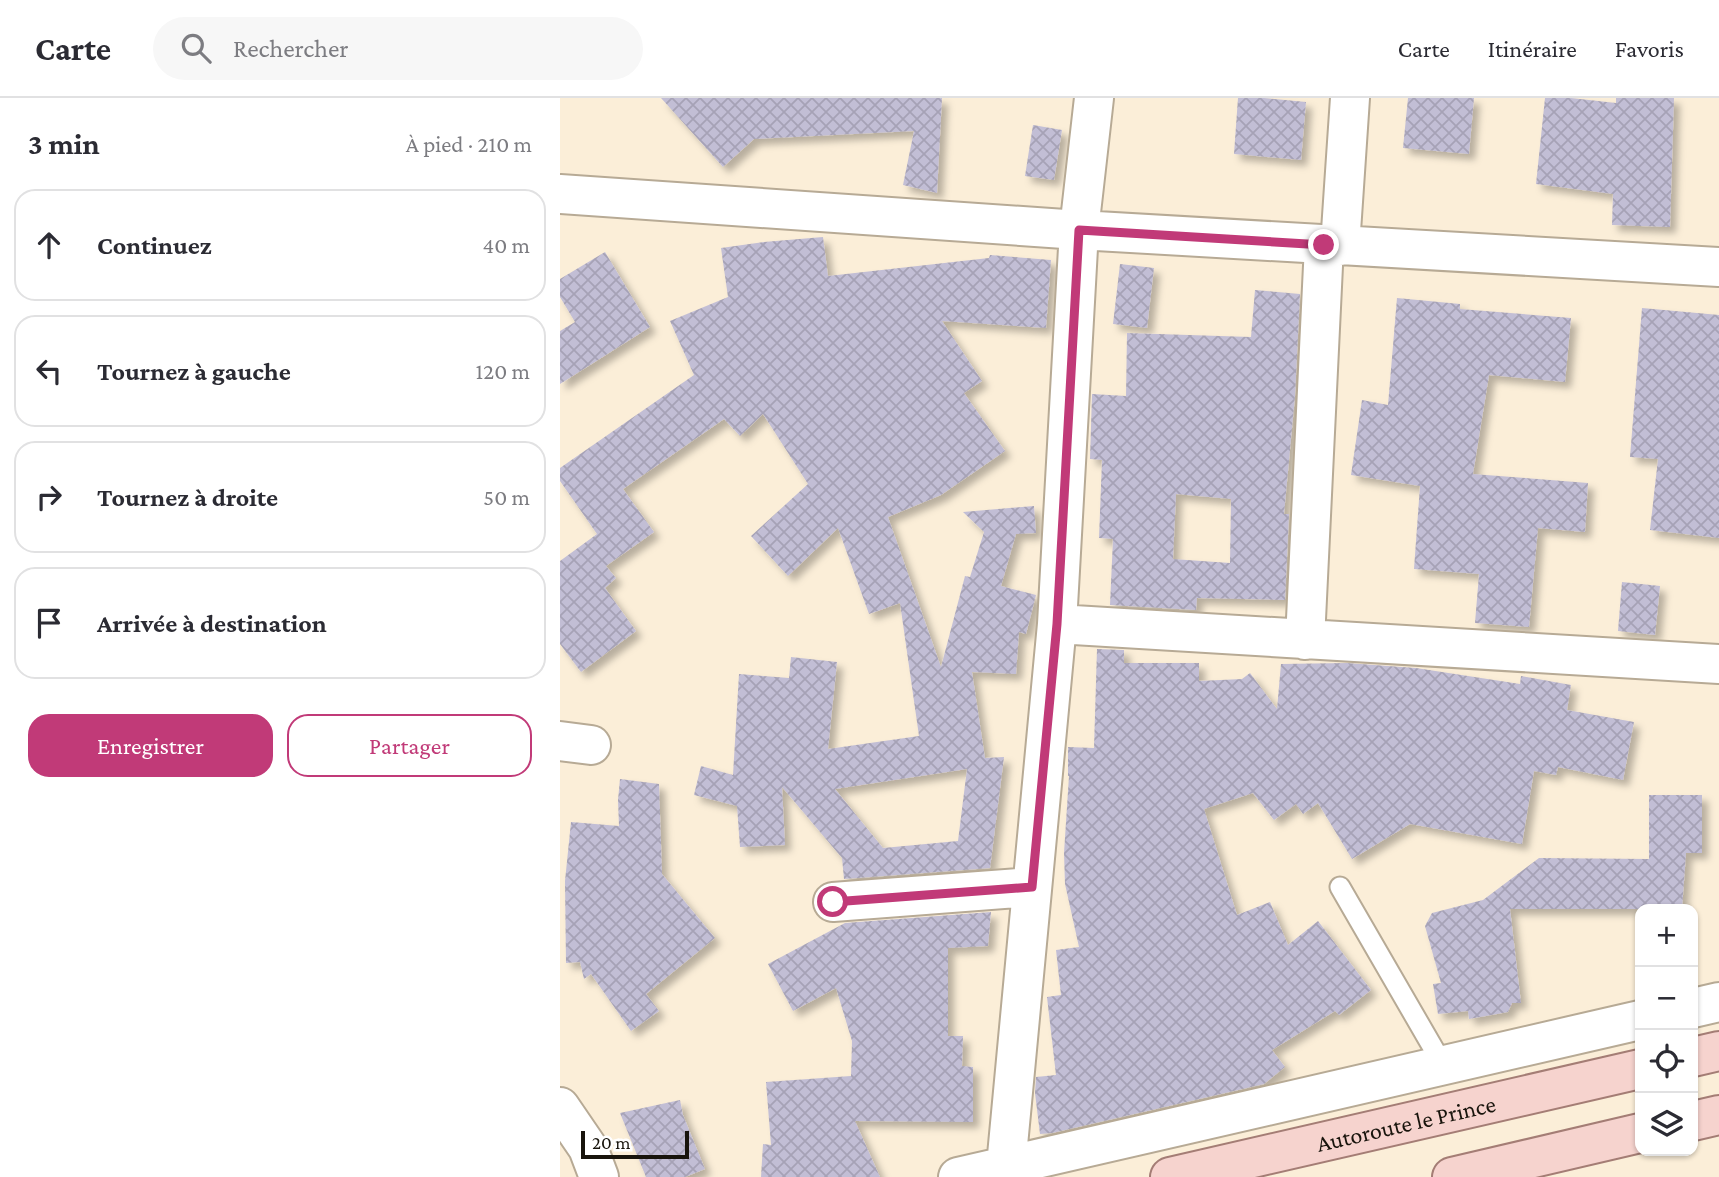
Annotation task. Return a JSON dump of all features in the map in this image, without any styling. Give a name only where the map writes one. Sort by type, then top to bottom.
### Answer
[{"type":"main road","points":[[1698,1056],[1719,1051]]},
{"type":"main road","name":"Autoroute le Prince","points":[[1170,1177],[1635,1070]]},
{"type":"main road","points":[[1698,1120],[1719,1115]]},
{"type":"main road","points":[[1452,1177],[1635,1134]]},
{"type":"street","points":[[1006,1171],[1057,624],[1079,230],[1094,98]]},
{"type":"street","points":[[1305,640],[1332,245],[1350,98]]},
{"type":"street","points":[[560,194],[1079,230],[1719,267]]},
{"type":"street","points":[[1057,624],[1719,664]]},
{"type":"street","points":[[833,902],[1032,887]]},
{"type":"street","points":[[1698,1007],[1719,1002]]},
{"type":"street","points":[[958,1177],[1006,1171],[1635,1021]]},
{"type":"street","points":[[560,1107],[588,1148],[599,1177]]},
{"type":"lane","points":[[1340,887],[1443,1065]]},
{"type":"building","points":[[661,98],[942,98],[937,193],[903,185],[914,131],[754,139],[723,167]]},
{"type":"building","points":[[1238,98],[1306,102],[1301,160],[1234,154]]},
{"type":"building","points":[[1408,98],[1474,98],[1469,154],[1403,148]]},
{"type":"building","points":[[1545,98],[1616,103],[1616,98],[1674,98],[1670,227],[1612,225],[1613,194],[1536,184]]},
{"type":"building","points":[[1033,125],[1062,130],[1054,180],[1025,176]]},
{"type":"building","points":[[823,237],[828,276],[989,258],[990,255],[1051,260],[1046,328],[942,321],[982,381],[964,393],[1005,451],[941,495],[888,517],[941,667],[965,576],[970,577],[984,532],[963,512],[1034,506],[1036,533],[1016,534],[1001,586],[1036,595],[1026,634],[1019,632],[1016,674],[972,672],[985,758],[1004,757],[990,868],[844,879],[842,858],[782,787],[785,845],[740,847],[737,806],[694,795],[701,766],[733,775],[739,674],[789,678],[791,657],[837,662],[828,749],[919,736],[900,603],[869,614],[838,528],[788,576],[751,536],[808,484],[763,414],[740,436],[724,419],[623,489],[654,532],[606,566],[616,578],[605,588],[636,631],[581,672],[560,644],[560,561],[597,534],[560,481],[560,468],[694,375],[670,321],[728,297],[721,248]],"holes":[[[967,769],[958,841],[883,848],[835,789]]]},
{"type":"building","points":[[605,252],[650,327],[560,384],[560,331],[575,322],[560,297],[560,279]]},
{"type":"building","points":[[1120,264],[1154,268],[1147,328],[1113,324]]},
{"type":"building","points":[[1255,290],[1300,294],[1295,396],[1284,514],[1289,514],[1285,600],[1197,598],[1196,610],[1110,605],[1113,539],[1099,538],[1102,460],[1090,459],[1092,394],[1126,396],[1127,333],[1251,337]],"holes":[[[1176,494],[1231,499],[1230,563],[1173,559]]]},
{"type":"building","points":[[1397,298],[1460,304],[1460,309],[1571,318],[1565,382],[1489,375],[1473,474],[1588,483],[1585,532],[1538,528],[1529,627],[1475,623],[1479,574],[1414,569],[1420,486],[1351,475],[1362,400],[1388,405]]},
{"type":"building","points":[[1642,308],[1719,315],[1719,538],[1650,530],[1658,459],[1630,457]]},
{"type":"building","points":[[1622,582],[1660,586],[1655,635],[1618,631]]},
{"type":"building","points":[[1097,649],[1124,650],[1124,663],[1199,663],[1199,681],[1242,679],[1250,673],[1277,709],[1281,664],[1347,663],[1416,668],[1520,684],[1521,676],[1571,685],[1567,710],[1634,722],[1623,780],[1558,767],[1556,775],[1534,771],[1522,844],[1410,824],[1352,859],[1318,803],[1303,814],[1296,804],[1274,820],[1253,793],[1204,809],[1237,915],[1270,902],[1288,945],[1318,921],[1371,990],[1339,1015],[1335,1011],[1272,1050],[1285,1067],[1264,1084],[1040,1134],[1035,1093],[1036,1077],[1056,1075],[1047,997],[1061,995],[1056,950],[1079,947],[1065,884],[1068,747],[1094,748]]},
{"type":"building","points":[[620,779],[659,784],[662,874],[715,938],[646,994],[659,1011],[631,1031],[591,974],[584,979],[580,962],[566,963],[565,881],[571,822],[619,826]]},
{"type":"building","points":[[1649,795],[1702,795],[1702,853],[1686,853],[1682,904],[1635,904],[1635,909],[1510,909],[1521,1003],[1512,1003],[1508,1012],[1469,1019],[1468,1011],[1438,1014],[1433,984],[1441,983],[1425,926],[1432,913],[1483,900],[1539,858],[1649,859]]},
{"type":"building","points":[[991,912],[988,946],[948,948],[948,1036],[963,1036],[962,1066],[973,1067],[973,1122],[855,1121],[880,1177],[761,1177],[763,1144],[771,1145],[766,1082],[851,1076],[852,1041],[836,988],[793,1011],[768,964],[845,923]]},
{"type":"building","points":[[680,1100],[683,1115],[705,1169],[685,1177],[646,1177],[620,1113]]},
{"type":"route","points":[[833,902],[1032,887],[1057,624],[1079,230],[1324,245]]}]
